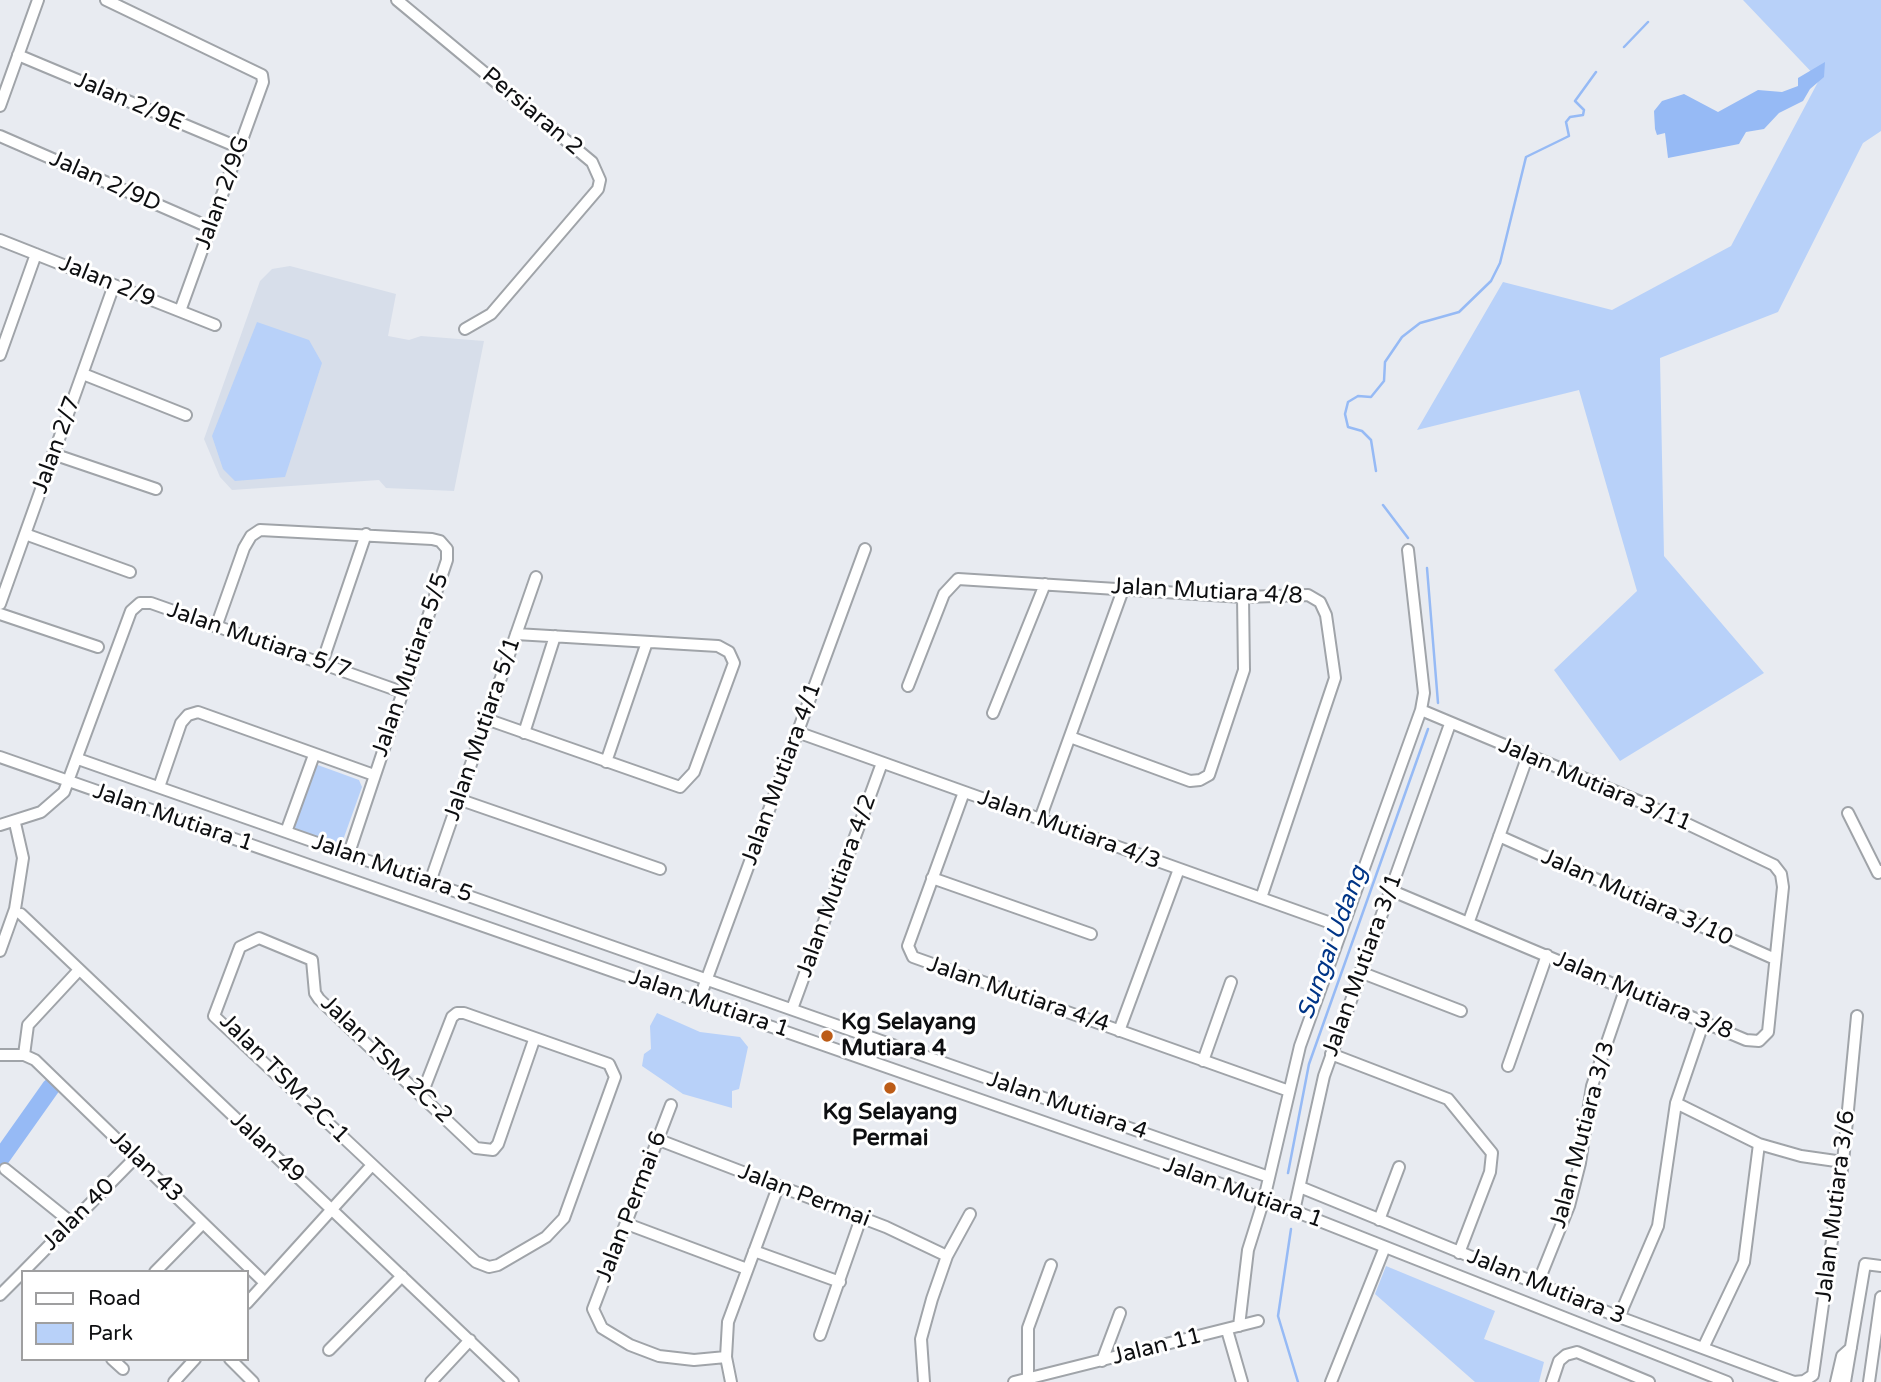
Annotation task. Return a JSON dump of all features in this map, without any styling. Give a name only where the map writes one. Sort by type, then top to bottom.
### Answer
[{"type":"street","points":[[0,106],[38,0]]},
{"type":"street","name":"Jalan 2/9G","points":[[106,0],[262,75],[264,82],[180,311]]},
{"type":"street","name":"Persiaran 2","points":[[397,0],[592,162],[600,180],[598,189],[491,314],[465,329]]},
{"type":"street","name":"Jalan 2/9E","points":[[18,55],[240,148]]},
{"type":"street","name":"Jalan 2/9D","points":[[0,136],[211,228]]},
{"type":"street","name":"Jalan 2/9","points":[[0,240],[215,325]]},
{"type":"street","points":[[0,355],[36,254]]},
{"type":"street","name":"Jalan 2/7","points":[[0,604],[114,285]]},
{"type":"street","points":[[83,374],[186,415]]},
{"type":"street","points":[[53,454],[156,489]]},
{"type":"street","name":"Jalan Mutiara 5/5","points":[[216,627],[251,536],[263,530],[366,534],[440,541],[449,554],[349,853]]},
{"type":"street","points":[[25,534],[130,572]]},
{"type":"street","points":[[322,663],[366,534]]},
{"type":"street","name":"Jalan Mutiara 4/1","points":[[699,1000],[866,549]]},
{"type":"street","points":[[1239,1326],[1248,1250],[1264,1199],[1300,1046],[1421,710],[1424,694],[1408,550]]},
{"type":"street","name":"Jalan Mutiara 5/1","points":[[430,882],[536,577]]},
{"type":"street","name":"Jalan Mutiara 4/8","points":[[908,685],[951,583],[958,579],[1124,587],[1243,597],[1308,595],[1320,602],[1326,615],[1335,678],[1261,898]]},
{"type":"street","points":[[993,713],[1045,584]]},
{"type":"street","points":[[1040,820],[1124,587]]},
{"type":"street","points":[[1070,737],[1189,781],[1200,780],[1209,775],[1244,670],[1243,597]]},
{"type":"street","name":"Jalan Mutiara 5/7","points":[[69,782],[133,608],[140,603],[150,603],[402,692]]},
{"type":"street","points":[[0,614],[98,647]]},
{"type":"street","points":[[486,719],[676,787],[687,783],[694,772],[734,663],[729,652],[718,646],[516,634]]},
{"type":"street","points":[[524,733],[555,636]]},
{"type":"street","points":[[606,762],[647,642]]},
{"type":"street","name":"Jalan Mutiara 3/11","points":[[1421,710],[1643,803],[1768,862]]},
{"type":"street","points":[[159,787],[181,723],[188,715],[198,712],[374,775]]},
{"type":"street","name":"Jalan Mutiara 3/1","points":[[1294,1211],[1331,1054],[1450,724]]},
{"type":"street","name":"Jalan Mutiara 4/3","points":[[797,732],[1342,927]]},
{"type":"street","points":[[286,832],[314,755]]},
{"type":"street","points":[[1469,922],[1528,755]]},
{"type":"street","name":"Jalan Mutiara 1","points":[[0,757],[1264,1199],[1727,1382]]},
{"type":"street","name":"Jalan Mutiara 5","points":[[78,759],[707,978]]},
{"type":"street","name":"Jalan Mutiara 4/2","points":[[792,1009],[882,764]]},
{"type":"street","points":[[0,825],[15,823],[49,806],[69,782]]},
{"type":"street","name":"Jalan Mutiara 4/4","points":[[964,792],[908,946],[913,957],[1290,1091]]},
{"type":"street","points":[[458,799],[660,869]]},
{"type":"street","points":[[1848,813],[1879,872]]},
{"type":"street","points":[[0,951],[15,909],[23,858],[15,823]]},
{"type":"street","name":"Jalan Mutiara 3/10","points":[[1499,836],[1774,959]]},
{"type":"street","name":"Jalan Mutiara 3/8","points":[[1390,890],[1626,987],[1746,1040],[1763,1039],[1768,1032],[1783,880],[1768,862]]},
{"type":"street","points":[[1119,1031],[1179,869]]},
{"type":"street","points":[[932,878],[1091,934]]},
{"type":"street","name":"Jalan 49","points":[[21,914],[513,1382]]},
{"type":"street","name":"Jalan TSM 2C-2","points":[[240,947],[259,938],[308,956],[315,965],[315,993],[319,999],[477,1148],[493,1150],[498,1144],[534,1040]]},
{"type":"street","name":"Jalan TSM 2C-1","points":[[240,947],[214,1016],[476,1262],[489,1266],[498,1265],[547,1237],[564,1218],[615,1077],[609,1065],[464,1013],[452,1017],[422,1094]]},
{"type":"street","points":[[1508,1066],[1547,955]]},
{"type":"street","points":[[0,1055],[24,1055],[28,1025],[79,971]]},
{"type":"street","points":[[1360,972],[1461,1011]]},
{"type":"street","name":"Jalan Mutiara 4","points":[[707,978],[1269,1177]]},
{"type":"street","points":[[1203,1061],[1231,982]]},
{"type":"street","name":"Jalan Mutiara 3/3","points":[[1538,1283],[1569,1206],[1580,1163],[1592,1086],[1626,987]]},
{"type":"street","name":"Jalan Mutiara 3/6","points":[[1794,1382],[1804,1381],[1813,1375],[1843,1162],[1857,1016]]},
{"type":"street","points":[[1619,1317],[1658,1226],[1676,1103],[1704,1021]]},
{"type":"street","points":[[1331,1054],[1448,1099],[1492,1153],[1490,1172],[1459,1252]]},
{"type":"street","name":"Jalan 43","points":[[24,1055],[35,1060],[265,1283]]},
{"type":"street","points":[[1676,1103],[1759,1144],[1801,1156],[1843,1162]]},
{"type":"street","name":"Jalan Permai 6","points":[[671,1105],[593,1309],[602,1328],[630,1345],[659,1356],[694,1360],[726,1357]]},
{"type":"street","name":"Jalan Permai","points":[[659,1140],[861,1218],[947,1256]]},
{"type":"street","points":[[1704,1346],[1744,1262],[1759,1144]]},
{"type":"street","name":"Jalan 40","points":[[26,1270],[135,1158]]},
{"type":"street","points":[[248,1302],[372,1165]]},
{"type":"street","points":[[1379,1220],[1399,1167]]},
{"type":"street","points":[[5,1169],[72,1223]]},
{"type":"street","points":[[731,1382],[726,1357],[727,1322],[778,1187]]},
{"type":"street","name":"Jalan Mutiara 3","points":[[1300,1187],[1619,1317],[1704,1346],[1794,1382]]},
{"type":"street","points":[[924,1382],[921,1339],[947,1256],[970,1214]]},
{"type":"street","points":[[820,1335],[861,1218]]},
{"type":"street","points":[[157,1270],[203,1223]]},
{"type":"street","points":[[627,1224],[747,1269]]},
{"type":"street","points":[[1331,1382],[1385,1247]]},
{"type":"street","points":[[754,1251],[840,1282]]},
{"type":"street","points":[[1845,1382],[1865,1264],[1881,1266]]},
{"type":"street","points":[[1028,1378],[1028,1328],[1051,1265]]},
{"type":"street","name":"Jalan 40","points":[[3,1287],[21,1274]]},
{"type":"street","points":[[329,1350],[402,1276]]},
{"type":"street","points":[[1869,1382],[1881,1297]]},
{"type":"street","points":[[1102,1361],[1120,1313]]},
{"type":"street","name":"Jalan 11","points":[[1014,1382],[1258,1321]]},
{"type":"street","points":[[1227,1330],[1241,1382]]},
{"type":"street","points":[[430,1382],[470,1340]]},
{"type":"street","points":[[1836,1382],[1842,1356],[1852,1347]]},
{"type":"street","points":[[1552,1382],[1559,1361],[1566,1355],[1577,1352],[1642,1381]]},
{"type":"street","points":[[114,1361],[123,1369]]},
{"type":"street","points":[[174,1382],[193,1361]]},
{"type":"street","points":[[232,1361],[253,1382]]},
{"type":"shaded area","points":[[1825,62],[1824,77],[1810,89],[1803,101],[1779,113],[1764,129],[1746,132],[1739,144],[1668,158],[1665,133],[1657,135],[1655,129],[1654,111],[1662,101],[1684,94],[1718,112],[1758,90],[1782,92],[1798,86],[1798,78]]},
{"type":"shaded area","points":[[290,266],[396,294],[388,336],[409,340],[421,336],[484,341],[454,491],[386,488],[379,480],[232,490],[220,477],[204,439],[260,281],[272,269]]},
{"type":"green space","points":[[1743,0],[1881,0],[1881,131],[1863,143],[1778,312],[1660,358],[1664,556],[1764,673],[1620,761],[1554,670],[1637,591],[1579,390],[1417,430],[1503,282],[1612,310],[1731,246],[1819,80]]},
{"type":"green space","points":[[257,322],[309,340],[322,363],[285,477],[235,481],[223,469],[212,436]]},
{"type":"green space","points":[[315,764],[359,780],[362,787],[343,840],[335,845],[293,829]]},
{"type":"green space","points":[[657,1013],[700,1032],[740,1037],[748,1047],[739,1089],[732,1091],[732,1108],[683,1094],[642,1066],[644,1054],[651,1049],[650,1026]]},
{"type":"green space","points":[[1386,1266],[1495,1311],[1484,1339],[1544,1362],[1539,1382],[1475,1382],[1375,1294]]},
{"type":"waterway","points":[[1624,47],[1648,22]]},
{"type":"waterway","name":"Sungai Udang","points":[[1376,471],[1371,440],[1362,431],[1348,427],[1345,414],[1348,402],[1358,396],[1371,397],[1384,381],[1385,362],[1402,337],[1420,323],[1459,312],[1491,281],[1500,263],[1526,157],[1569,136],[1566,122],[1570,117],[1583,115],[1584,110],[1575,101],[1596,72]]},
{"type":"waterway","name":"Sungai Udang","points":[[1383,505],[1408,538]]},
{"type":"waterway","name":"Sungai Udang","points":[[1427,568],[1438,703]]},
{"type":"waterway","name":"Sungai Udang","points":[[1288,1173],[1309,1064],[1428,729]]},
{"type":"waterway","points":[[0,1159],[51,1087]]},
{"type":"waterway","name":"Sungai Udang","points":[[1291,1229],[1278,1316],[1298,1382]]},
{"type":"place","name":"Kg Selayang Mutiara 4","points":[[827,1036]]},
{"type":"place","name":"Kg Selayang Permai","points":[[890,1088]]}]
